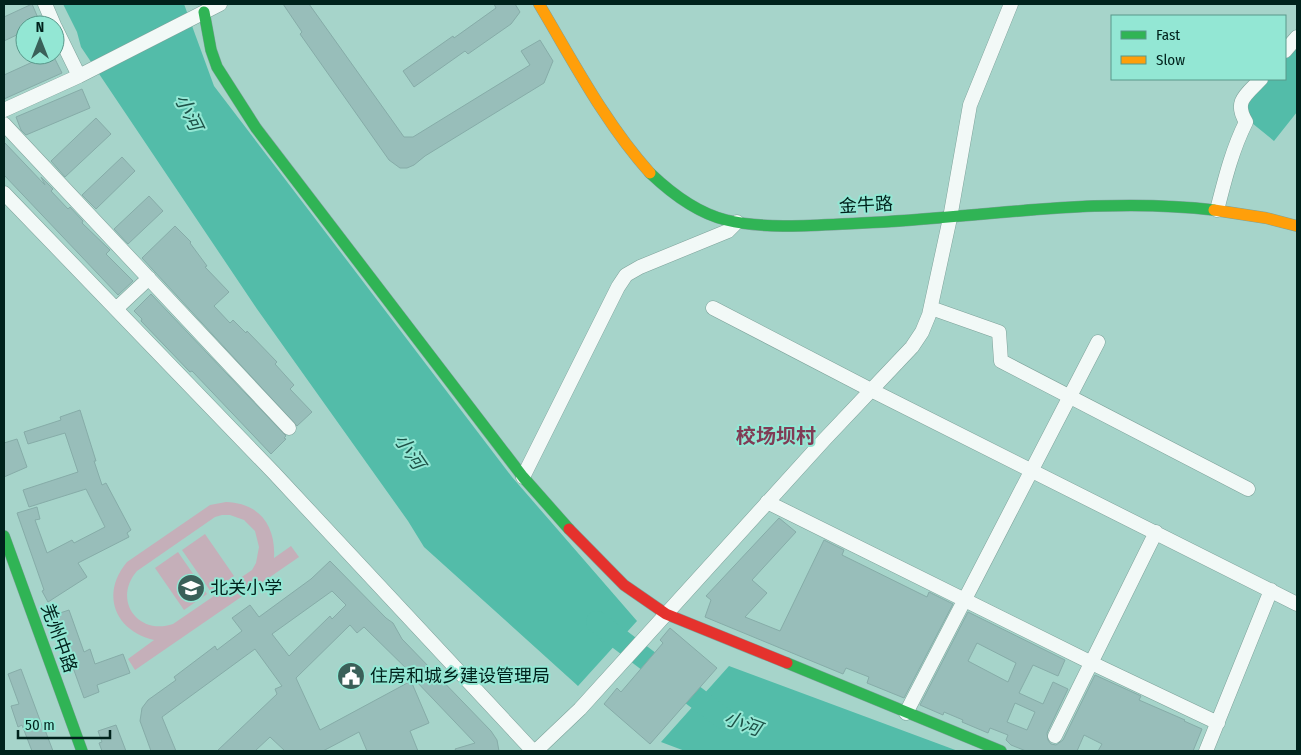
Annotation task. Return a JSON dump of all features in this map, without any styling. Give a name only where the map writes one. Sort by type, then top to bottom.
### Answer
[{"type":"main road","name":"金牛路","points":[[539,4],[605,113],[640,162],[657,180],[683,200],[710,214],[737,222],[778,225],[834,224],[950,218],[1096,207],[1147,206],[1217,210],[1263,216],[1297,226]]},
{"type":"main road","points":[[201,14],[210,50],[217,67],[256,128],[523,477],[558,519],[624,585],[663,618],[1001,751]]},
{"type":"main road","name":"羌州中路","points":[[4,536],[82,751]]},
{"type":"main road","name":"羌州中路","points":[[4,563],[72,751]]},
{"type":"street","points":[[4,110],[79,76],[220,4]]},
{"type":"street","points":[[5,198],[117,308],[533,751],[539,748],[580,708],[767,502],[912,347],[922,332],[931,308],[950,218],[970,105],[1011,4]]},
{"type":"street","points":[[1286,50],[1297,37]]},
{"type":"street","points":[[65,47],[79,76]]},
{"type":"street","points":[[1217,210],[1236,142],[1246,122],[1240,109],[1241,101],[1260,80]]},
{"type":"street","points":[[4,124],[289,428]]},
{"type":"street","points":[[523,477],[626,274],[728,231],[737,222]]},
{"type":"street","points":[[117,308],[148,278]]},
{"type":"street","points":[[713,308],[871,390],[1297,604]]},
{"type":"street","points":[[931,308],[999,332],[1001,361],[1248,489]]},
{"type":"street","points":[[906,713],[1098,342]]},
{"type":"street","points":[[767,502],[1091,663],[1218,723]]},
{"type":"street","points":[[1055,736],[1156,532]]},
{"type":"street","points":[[1206,751],[1271,590]]},
{"type":"shaded area","points":[[226,502],[238,503],[256,511],[263,518],[272,535],[274,558],[291,546],[299,557],[135,670],[128,659],[154,640],[130,629],[121,620],[113,598],[114,586],[119,574],[127,562],[210,505]],"holes":[[[230,515],[244,520],[255,531],[259,547],[256,563],[252,570],[173,624],[149,625],[132,613],[128,604],[127,593],[130,582],[137,571],[215,517]]]},
{"type":"shaded area","points":[[205,534],[234,576],[211,592],[182,550]]},
{"type":"shaded area","points":[[178,552],[207,594],[184,610],[155,568]]},
{"type":"water","points":[[63,4],[184,4],[214,86],[512,477],[637,621],[578,686],[424,547],[408,521],[257,309],[81,47],[77,32]]},
{"type":"water","points":[[1297,45],[1297,112],[1274,141],[1247,119],[1244,107],[1266,80],[1286,80],[1286,58]]},
{"type":"water","points":[[729,666],[958,751],[685,751],[661,742]]},
{"type":"building","points":[[32,4],[37,15],[15,15],[15,36],[4,41],[4,17]]},
{"type":"building","points":[[283,4],[309,4],[404,137],[413,137],[530,65],[521,51],[540,40],[553,61],[544,83],[425,156],[414,165],[400,168],[389,160],[300,34],[302,32]]},
{"type":"building","points":[[494,4],[515,4],[520,12],[511,24],[468,54],[465,51],[414,87],[403,71],[496,8]]},
{"type":"building","points":[[26,65],[58,65],[62,73],[4,99],[4,75]]},
{"type":"building","points":[[82,89],[90,108],[26,135],[21,130],[16,117]]},
{"type":"building","points":[[96,118],[111,134],[65,177],[51,161]]},
{"type":"building","points":[[4,142],[45,185],[41,177],[53,189],[51,191],[68,209],[70,207],[83,221],[82,223],[110,250],[106,254],[133,281],[118,295],[4,175]]},
{"type":"building","points":[[122,157],[135,171],[96,209],[82,195]]},
{"type":"building","points":[[149,196],[163,211],[128,244],[114,229]]},
{"type":"building","points":[[175,226],[191,242],[207,266],[205,267],[229,292],[214,306],[230,323],[233,320],[246,333],[247,331],[277,362],[275,364],[294,385],[290,389],[312,412],[297,426],[142,258]]},
{"type":"building","points":[[151,294],[286,436],[284,438],[286,439],[271,454],[192,371],[190,372],[141,321],[142,319],[134,311]]},
{"type":"building","points":[[80,410],[102,485],[106,483],[131,530],[127,533],[129,537],[78,563],[87,577],[48,602],[42,591],[44,590],[17,513],[37,507],[40,519],[35,520],[47,553],[72,540],[74,543],[105,527],[86,489],[29,507],[23,490],[78,472],[65,433],[28,444],[24,432],[61,420],[60,417]]},
{"type":"building","points":[[17,439],[27,467],[4,477],[4,443]]},
{"type":"building","points":[[779,518],[796,532],[752,580],[767,593],[745,617],[780,631],[824,540],[844,550],[842,555],[927,597],[929,592],[953,604],[904,698],[867,683],[869,677],[846,668],[843,674],[705,617],[711,600],[706,596]]},
{"type":"building","points":[[330,561],[393,623],[402,639],[491,731],[497,740],[499,751],[456,751],[455,749],[475,743],[414,679],[416,678],[364,627],[357,633],[350,625],[296,678],[320,730],[411,681],[429,723],[410,731],[418,751],[367,751],[359,732],[323,751],[285,751],[270,737],[255,751],[217,751],[277,694],[275,689],[282,686],[255,649],[162,717],[176,751],[151,751],[140,721],[142,708],[148,700],[176,680],[174,677],[215,646],[217,650],[242,631],[232,618],[250,605],[259,617],[311,579]],"holes":[[[332,591],[346,605],[332,619],[330,616],[289,656],[272,634]]]},
{"type":"building","points":[[69,610],[84,652],[90,649],[95,664],[123,654],[130,673],[97,685],[99,692],[84,698],[54,615]]},
{"type":"building","points":[[968,612],[1065,660],[1058,676],[1033,665],[1019,693],[1043,704],[1053,682],[1068,689],[1047,733],[1051,744],[1056,745],[1063,740],[1095,675],[1141,696],[1139,700],[1202,729],[1193,751],[1098,751],[1102,744],[1084,735],[1077,751],[1026,751],[1011,745],[1006,740],[1008,735],[990,728],[988,733],[944,712],[943,715],[920,705]],"holes":[[[977,643],[1016,663],[1008,682],[968,661]],[[1015,703],[1035,712],[1027,730],[1007,722]]]},
{"type":"building","points":[[670,628],[717,668],[650,744],[604,704],[617,688],[621,692],[663,643],[660,640]]},
{"type":"building","points":[[21,669],[53,751],[32,751],[22,725],[18,727],[11,706],[19,704],[8,674]]},
{"type":"building","points":[[116,725],[126,751],[102,751],[99,743],[102,742],[98,731]]},
{"type":"waterway","name":"小河","points":[[597,622],[723,718]]},
{"type":"traffic: fast","points":[[204,12],[211,50],[217,67],[256,128],[523,477],[569,529]]},
{"type":"traffic: fast","points":[[650,173],[676,195],[705,213],[726,220],[759,225],[794,226],[862,223],[1038,209],[1126,205],[1214,210]]},
{"type":"traffic: fast","points":[[4,536],[82,751]]},
{"type":"traffic: fast","points":[[787,663],[1001,751]]},
{"type":"traffic: slow","points":[[539,4],[604,113],[618,134],[650,173]]},
{"type":"traffic: slow","points":[[1214,210],[1266,218],[1297,226]]},
{"type":"traffic: jam","points":[[569,529],[624,585],[666,614],[787,663]]},
{"type":"place","name":"北关小学","points":[[191,588]]},
{"type":"place","name":"住房和城乡建设管理局","points":[[351,676]]},
{"type":"district","name":"校场坝村","points":[[776,436]]}]
